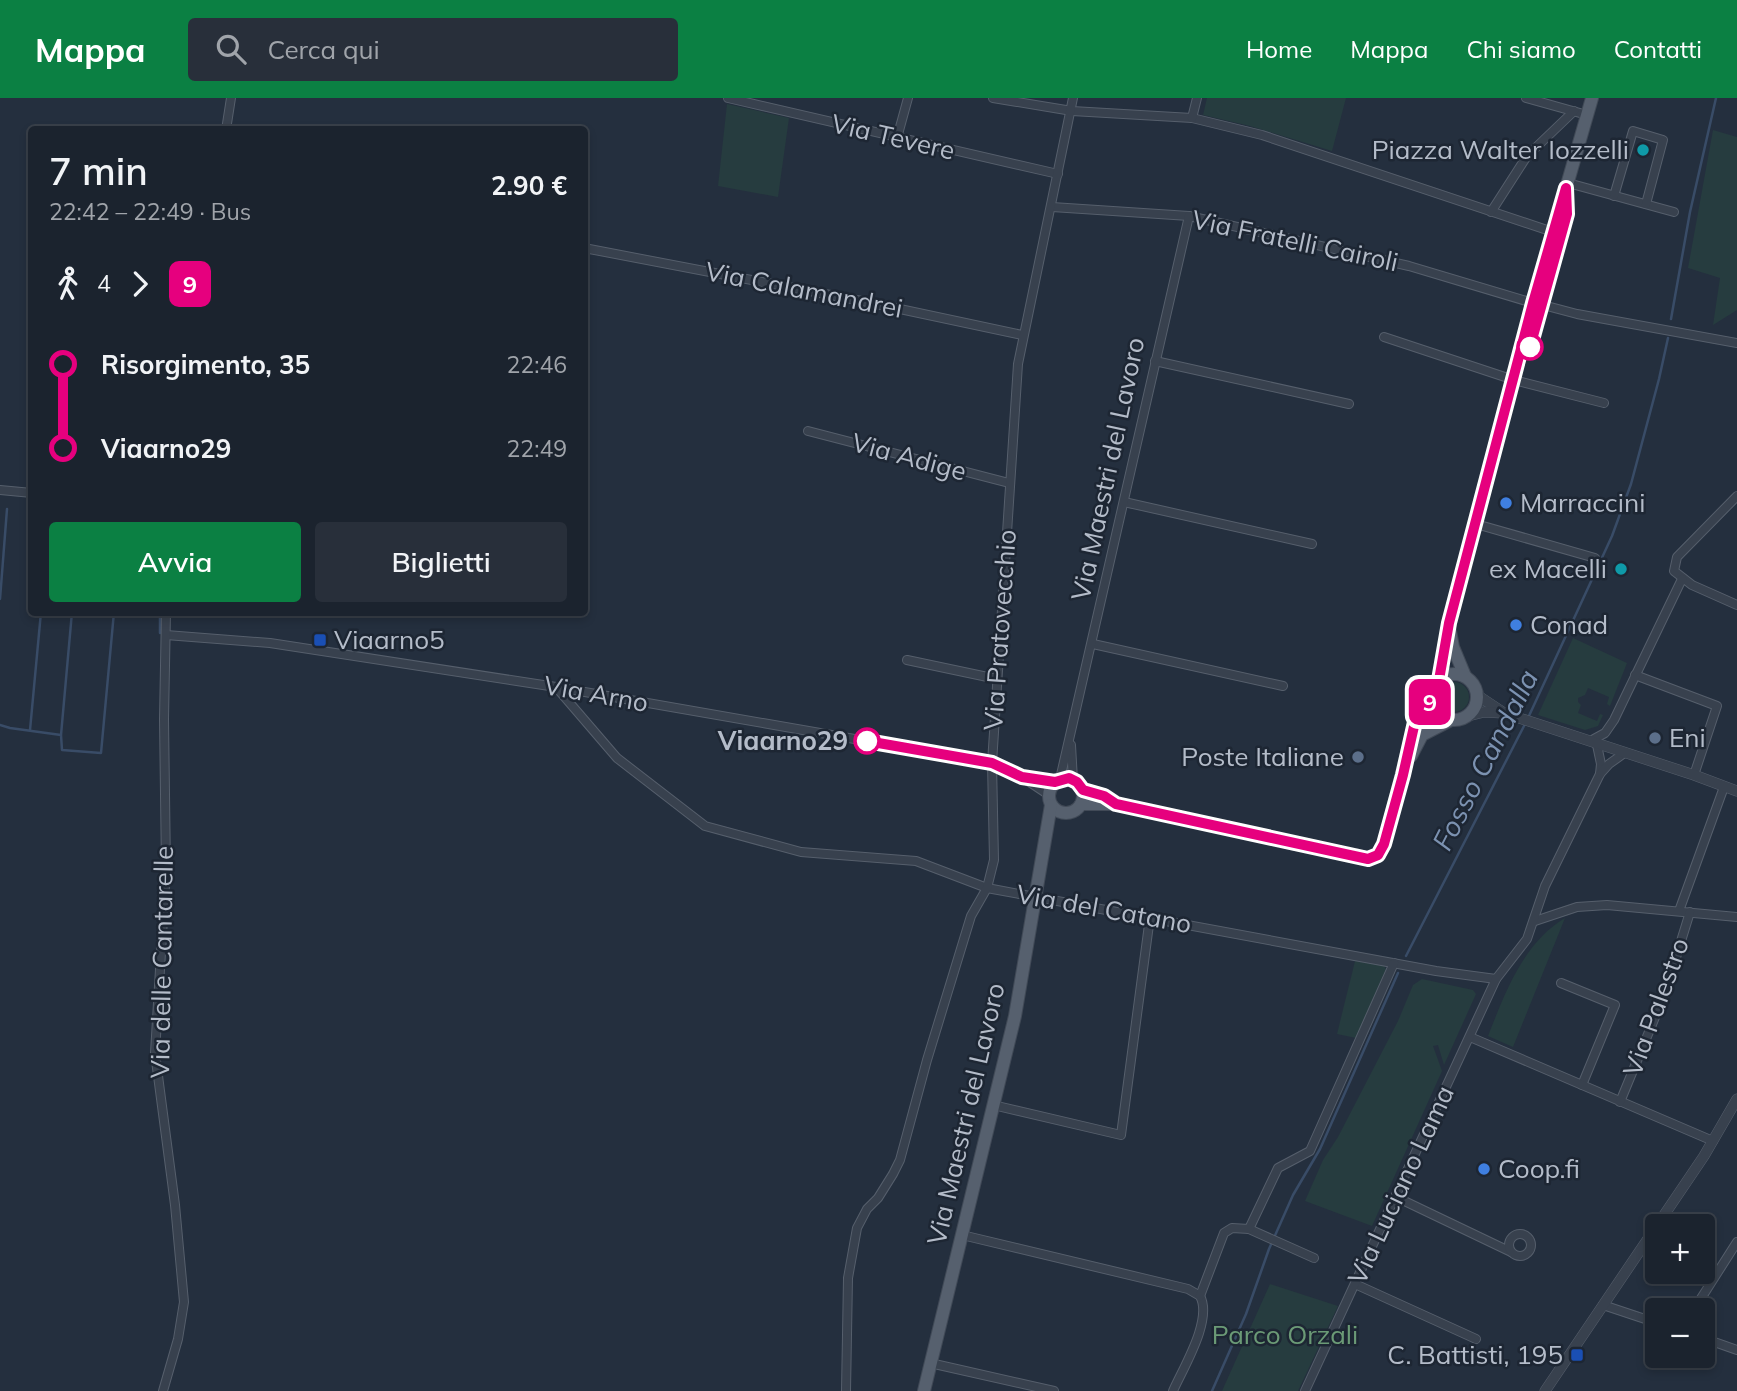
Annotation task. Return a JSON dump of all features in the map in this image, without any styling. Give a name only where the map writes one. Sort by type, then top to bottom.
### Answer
[{"type":"main road","points":[[1538,304],[1553,232],[1567,186],[1580,113],[1592,98]]},
{"type":"main road","points":[[1451,720],[1438,713],[1432,700],[1433,689],[1439,680],[1449,623],[1517,374],[1567,214],[1567,186]]},
{"type":"main road","points":[[1538,304],[1559,225],[1562,203]]},
{"type":"main road","points":[[1403,775],[1422,735],[1451,720],[1468,716],[1473,710],[1477,695],[1474,684],[1465,676],[1453,647],[1449,623]]},
{"type":"main road","points":[[1439,680],[1454,674],[1465,676]]},
{"type":"main road","points":[[1083,790],[1081,804],[1116,804],[1368,859],[1378,855],[1384,844],[1415,722],[1432,700]]},
{"type":"main road","points":[[1063,780],[1104,796],[1116,804]]},
{"type":"main road","name":"Via Maestri del Lavoro","points":[[924,1391],[1015,1016],[1046,845],[1050,800],[1063,780]]},
{"type":"main road","points":[[1050,800],[1060,812],[1066,813]]},
{"type":"main road","name":"Via Maestri del Lavoro","points":[[1046,845],[1066,813],[1075,811],[1081,804]]},
{"type":"street","points":[[227,126],[231,98]]},
{"type":"street","name":"Via Tevere","points":[[728,98],[1058,174]]},
{"type":"street","points":[[897,138],[908,98]]},
{"type":"street","points":[[993,98],[1072,111],[1192,118],[1262,135],[1553,232]]},
{"type":"street","name":"Via Pratovecchio","points":[[846,1391],[848,1278],[857,1228],[900,1160],[971,916],[987,888],[994,860],[992,763],[1018,364],[1073,98]]},
{"type":"street","points":[[1192,118],[1197,98]]},
{"type":"street","points":[[1526,98],[1580,113]]},
{"type":"street","points":[[1491,212],[1527,156],[1580,113]]},
{"type":"street","points":[[1614,196],[1633,131],[1663,140],[1646,204]]},
{"type":"street","points":[[1567,186],[1674,212]]},
{"type":"street","name":"Via Fratelli Cairoli","points":[[1052,208],[1189,216],[1409,266],[1577,314],[1735,343]]},
{"type":"street","name":"Via Maestri del Lavoro","points":[[1063,780],[1071,732],[1189,216]]},
{"type":"street","name":"Via Calamandrei","points":[[588,249],[867,302],[1022,335]]},
{"type":"street","points":[[1735,343],[1737,334]]},
{"type":"street","points":[[1384,337],[1517,374],[1604,403]]},
{"type":"street","points":[[1155,361],[1349,404]]},
{"type":"street","name":"Via Adige","points":[[808,431],[1009,483]]},
{"type":"street","points":[[0,490],[28,493]]},
{"type":"street","points":[[1737,496],[1677,557],[1674,571],[1682,579],[1737,605]]},
{"type":"street","points":[[1124,502],[1312,544]]},
{"type":"street","points":[[1475,524],[1595,558]]},
{"type":"street","points":[[1596,742],[1610,728],[1682,579]]},
{"type":"street","name":"Via delle Cantarelle","points":[[163,1391],[178,1339],[184,1302],[175,1205],[155,1053],[166,869],[166,616]]},
{"type":"street","name":"Via Arno","points":[[166,635],[270,643],[556,687],[992,763],[1022,777],[1050,800]]},
{"type":"street","points":[[1093,644],[1283,686]]},
{"type":"street","points":[[907,660],[997,679]]},
{"type":"street","points":[[1635,675],[1717,706],[1694,775]]},
{"type":"street","name":"Via del Catano","points":[[556,687],[617,758],[705,826],[801,852],[916,861],[987,888],[1394,963],[1496,979]]},
{"type":"street","points":[[1477,695],[1504,713],[1579,739],[1653,757],[1662,765]]},
{"type":"street","points":[[1468,716],[1484,712],[1504,713]]},
{"type":"street","points":[[1596,742],[1623,754],[1737,791]]},
{"type":"street","points":[[1596,742],[1601,764],[1600,774]]},
{"type":"street","points":[[1496,979],[1527,939],[1545,886],[1600,774],[1623,754]]},
{"type":"street","name":"Via Arno","points":[[1022,777],[1063,780]]},
{"type":"street","points":[[1679,911],[1724,786]]},
{"type":"street","points":[[1535,920],[1577,907],[1607,905],[1737,917]]},
{"type":"street","name":"Via Palestro","points":[[1620,1102],[1665,993],[1690,912]]},
{"type":"street","points":[[993,1105],[1121,1135],[1150,917]]},
{"type":"street","points":[[1252,1230],[1278,1168],[1310,1152],[1394,963]]},
{"type":"street","name":"Via Luciano Lama","points":[[1305,1391],[1496,979]]},
{"type":"street","points":[[1561,983],[1615,1005],[1582,1086]]},
{"type":"street","name":"Via Palestro","points":[[1470,1037],[1713,1141]]},
{"type":"street","points":[[1545,1391],[1713,1141],[1737,1099]]},
{"type":"street","points":[[1396,1197],[1511,1252]]},
{"type":"street","points":[[1173,1391],[1201,1326],[1204,1308],[1200,1296],[1224,1233],[1232,1228],[1252,1230],[1314,1258]]},
{"type":"street","points":[[962,1235],[1188,1289],[1200,1296]]},
{"type":"street","points":[[1701,1298],[1737,1242]]},
{"type":"street","points":[[1354,1284],[1476,1339]]},
{"type":"street","points":[[1603,1305],[1645,1319]]},
{"type":"street","points":[[1715,1342],[1737,1350]]},
{"type":"street","points":[[930,1363],[1054,1391]]},
{"type":"green space","points":[[1207,98],[1346,98],[1332,151],[1203,115]]},
{"type":"green space","points":[[727,104],[789,118],[778,197],[718,186]]},
{"type":"green space","points":[[1713,130],[1737,137],[1737,310],[1713,325],[1720,278],[1688,268]]},
{"type":"green space","points":[[1573,638],[1627,663],[1610,706],[1607,704],[1609,697],[1588,688],[1585,695],[1578,698],[1581,705],[1578,713],[1597,721],[1600,714],[1603,715],[1598,726],[1585,730],[1538,715]]},
{"type":"green space","points":[[1454,682],[1465,686],[1469,697],[1465,708],[1454,712],[1443,708],[1439,697],[1443,686]]},
{"type":"green space","points":[[1565,918],[1513,1047],[1488,1036],[1517,970],[1550,928]]},
{"type":"green space","points":[[1355,961],[1384,966],[1386,969],[1356,1038],[1337,1034]]},
{"type":"green space","points":[[1422,979],[1473,990],[1476,994],[1444,1065],[1438,1045],[1433,1046],[1442,1071],[1372,1226],[1305,1201],[1323,1160],[1338,1137],[1398,1021],[1413,985]]},
{"type":"green space","name":"Parco Orzali","points":[[1270,1284],[1338,1306],[1298,1391],[1222,1391]]},
{"type":"waterway","name":"Fosso Candalla","points":[[1671,319],[1690,212],[1716,98]]},
{"type":"waterway","name":"Fosso Candalla","points":[[1528,718],[1612,536],[1631,484],[1668,338]]},
{"type":"waterway","points":[[0,599],[7,509]]},
{"type":"waterway","points":[[30,730],[41,616]]},
{"type":"waterway","points":[[61,735],[72,616]]},
{"type":"waterway","points":[[0,725],[61,735],[62,750],[101,753],[114,616]]},
{"type":"waterway","points":[[160,616],[160,633]]},
{"type":"waterway","name":"Fosso Candalla","points":[[1406,956],[1525,724]]},
{"type":"waterway","name":"Fosso Candalla","points":[[1212,1391],[1293,1195],[1320,1149],[1398,973]]},
{"type":"bus line","name":"9","points":[[867,741],[992,763],[1022,777],[1055,782],[1069,778],[1077,782],[1083,790],[1104,796],[1116,804],[1368,859],[1378,855],[1384,844],[1415,722],[1432,700],[1431,694],[1439,680],[1449,623],[1517,362],[1566,188],[1567,214],[1530,347]]},
{"type":"place","name":"Piazza Walter Iozzelli","points":[[1643,150]]},
{"type":"place","name":"Marraccini","points":[[1506,503]]},
{"type":"place","name":"ex Macelli","points":[[1621,569]]},
{"type":"place","name":"Conad","points":[[1516,625]]},
{"type":"place","name":"Viaarno5","points":[[320,640]]},
{"type":"place","name":"Eni","points":[[1655,738]]},
{"type":"place","name":"Viaarno29","points":[[867,741]]},
{"type":"place","name":"Poste Italiane","points":[[1358,757]]},
{"type":"place","name":"Coop.fi","points":[[1484,1169]]},
{"type":"place","name":"C. Battisti, 195","points":[[1577,1355]]}]
